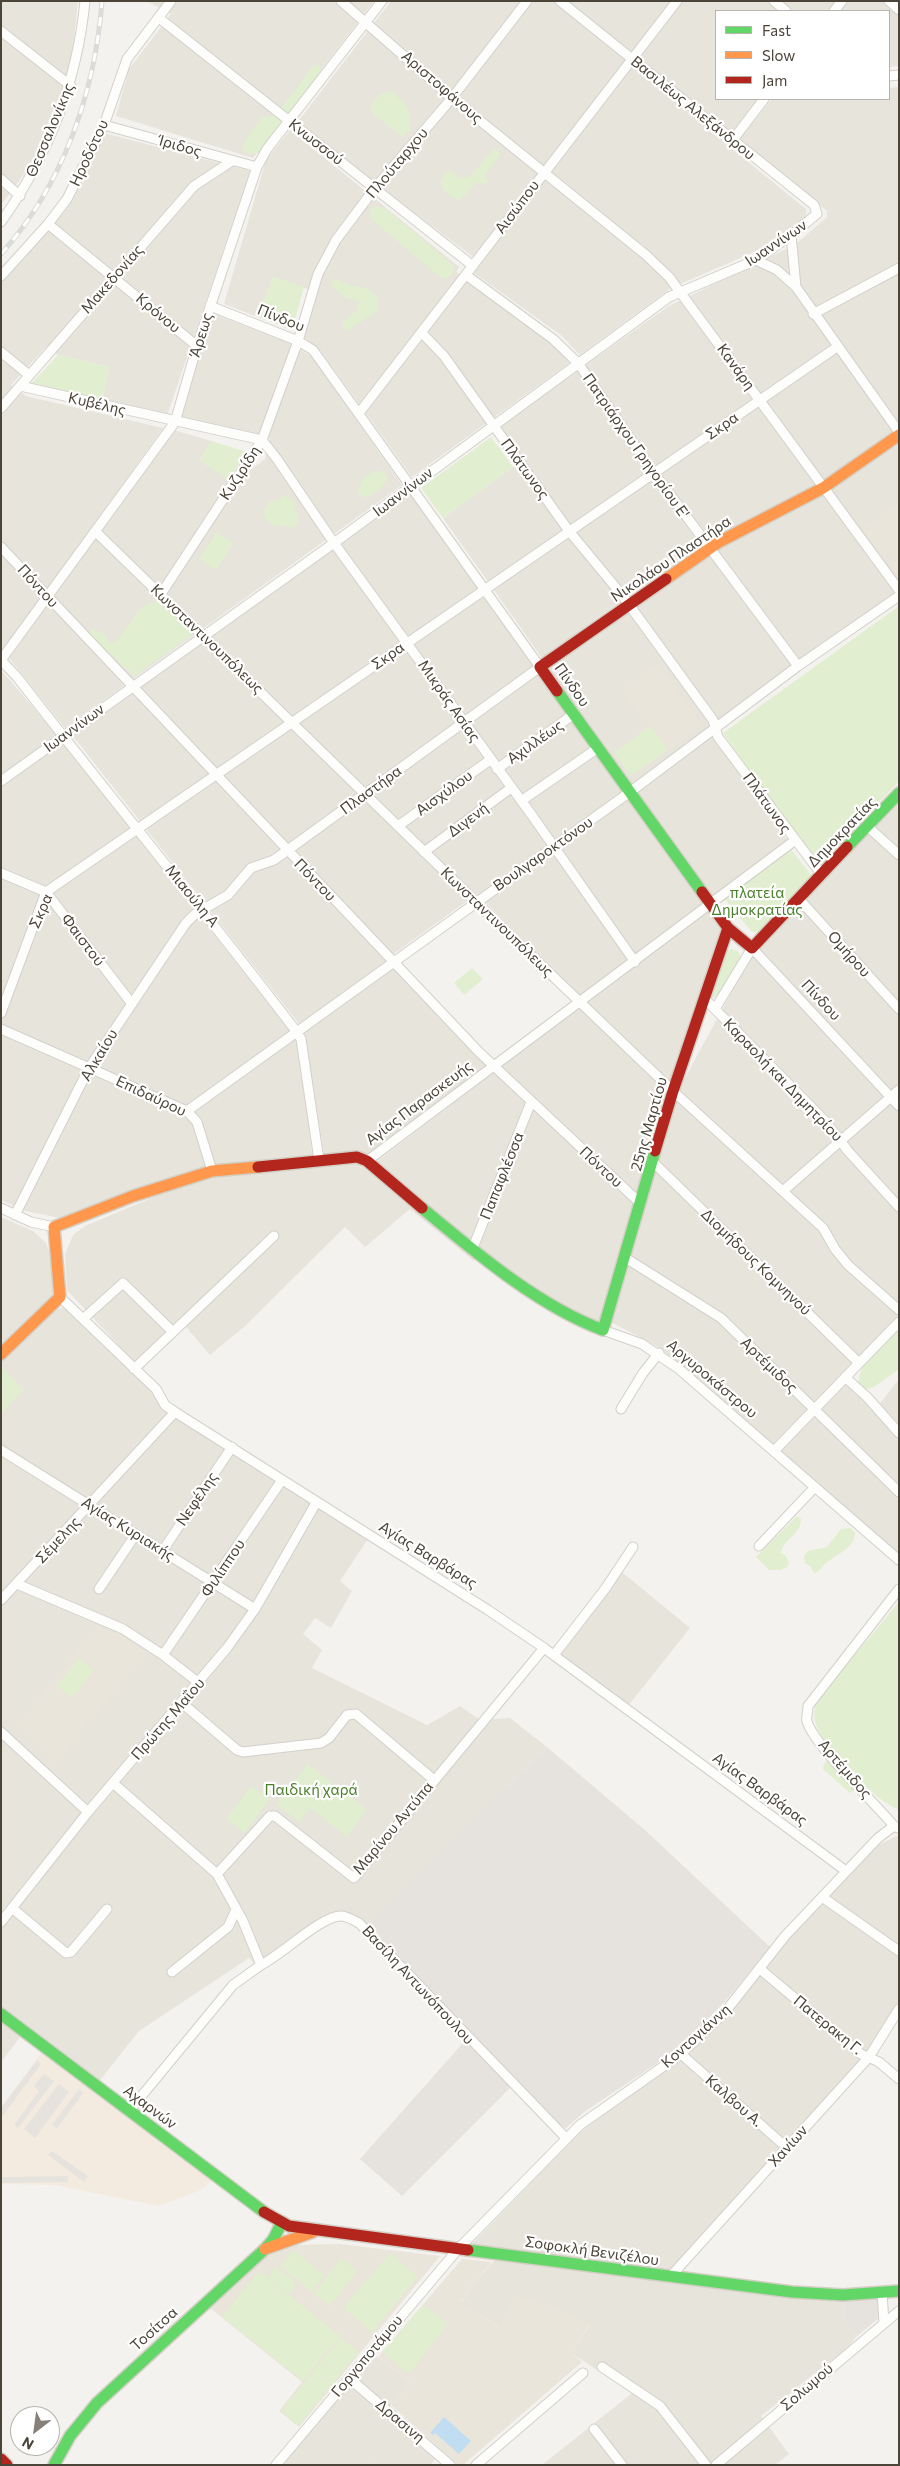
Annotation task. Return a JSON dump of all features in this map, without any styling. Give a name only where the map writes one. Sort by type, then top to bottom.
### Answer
[{"type":"street","name":"Θεσσαλονίκης","points":[[1,222],[20,196],[36,168],[71,86],[84,1]]},
{"type":"street","name":"Ηροδότου","points":[[1,276],[48,224],[67,199],[104,125],[127,59],[172,1]]},
{"type":"street","name":"Αριστοφάνους","points":[[341,1],[452,98],[543,172]]},
{"type":"street","name":"Άρεως","points":[[1,660],[175,422],[197,346],[257,167],[267,149],[382,1]]},
{"type":"street","name":"Πλούταρχου","points":[[298,342],[318,274],[336,240],[374,188],[452,98],[527,1]]},
{"type":"street","name":"Βασιλέως Αλεξάνδρου","points":[[560,1],[814,205],[817,210],[814,218]]},
{"type":"street","name":"Αισώπου","points":[[359,413],[422,333],[543,172],[677,1]]},
{"type":"street","points":[[774,1],[785,10]]},
{"type":"street","points":[[889,1],[899,10]]},
{"type":"street","name":"Κνωσσού","points":[[159,18],[473,266]]},
{"type":"street","points":[[1,32],[71,86]]},
{"type":"street","points":[[732,141],[763,100]]},
{"type":"street","name":"Ίριδος","points":[[104,125],[257,167]]},
{"type":"street","name":"Μακεδονίας","points":[[1,408],[194,186],[232,161]]},
{"type":"street","name":"Κανάρη","points":[[543,172],[646,255],[669,277],[899,590]]},
{"type":"street","points":[[1,179],[20,196]]},
{"type":"street","name":"Ιωαννίνων","points":[[1,781],[334,544],[493,425],[680,291],[756,260],[814,218]]},
{"type":"street","name":"Κρόνου","points":[[48,224],[197,346]]},
{"type":"street","points":[[791,236],[796,288]]},
{"type":"street","points":[[756,260],[777,270],[796,288],[899,433]]},
{"type":"street","points":[[813,314],[899,268]]},
{"type":"street","name":"Πατριάρχου Γρηγορίου Ε'","points":[[466,275],[553,339],[578,363],[654,473],[798,666]]},
{"type":"street","name":"Πίνδου","points":[[210,306],[313,350],[728,928],[752,948],[899,1106]]},
{"type":"street","name":"Πλάτωνος","points":[[422,333],[440,350],[569,531],[629,605],[713,720],[714,729],[718,737],[794,841],[822,875]]},
{"type":"street","name":"Κυζιρίδη","points":[[161,594],[262,440],[298,342]]},
{"type":"street","name":"Σκρα","points":[[1,1013],[46,892],[837,347]]},
{"type":"street","points":[[1,352],[29,375]]},
{"type":"street","name":"Κυβέλης","points":[[20,386],[175,422]]},
{"type":"street","points":[[175,422],[262,440]]},
{"type":"street","name":"Νικολάου Πλαστήρα","points":[[540,667],[710,548],[823,488],[899,433]]},
{"type":"street","name":"Μικράς Ασίας","points":[[262,440],[278,459],[334,544],[408,643],[462,722],[522,801],[635,962]]},
{"type":"street","name":"Κωνσταντινουπόλεως","points":[[96,532],[276,706],[290,723],[673,1091],[823,1228],[835,1249],[848,1265],[899,1310]]},
{"type":"street","name":"Πόντου","points":[[1,547],[286,850],[493,1066],[640,1203]]},
{"type":"street","name":"Βουλγαροκτόνου","points":[[187,1112],[296,1031],[630,792],[798,666],[899,596]]},
{"type":"street","name":"Μιαούλη Α","points":[[1,660],[17,677],[203,909],[296,1031],[301,1039],[319,1160]]},
{"type":"street","name":"Πλαστήρα","points":[[203,909],[228,895],[251,868],[274,860],[540,667]]},
{"type":"street","name":"Αχιλλέως","points":[[497,769],[574,714]]},
{"type":"street","points":[[522,801],[598,748]]},
{"type":"street","name":"Αισχύλου","points":[[398,826],[490,760]]},
{"type":"street","name":"Διγενή","points":[[424,852],[511,788]]},
{"type":"street","name":"Δημοκρατίας","points":[[716,1009],[752,948],[899,793]]},
{"type":"street","points":[[868,827],[899,855]]},
{"type":"street","name":"Αγίας Παρασκευής","points":[[54,1228],[133,1196],[212,1170],[358,1157],[367,1161],[794,841]]},
{"type":"street","name":"Φαιστού","points":[[1,873],[46,892],[132,1004]]},
{"type":"street","name":"Ομήρου","points":[[799,899],[899,1009]]},
{"type":"street","name":"Αλκαίου","points":[[15,1215],[89,1068],[186,923],[194,914],[203,909]]},
{"type":"street","name":"25ης Μαρτίου","points":[[603,1330],[673,1091],[728,928]]},
{"type":"street","name":"Καραολή και Δημητρίου","points":[[705,999],[826,1122],[848,1151],[899,1207]]},
{"type":"street","name":"Επιδαύρου","points":[[1,1029],[187,1112],[197,1122],[212,1170]]},
{"type":"street","points":[[783,1191],[899,1090]]},
{"type":"street","name":"Παπαφλέσσα","points":[[472,1250],[531,1102]]},
{"type":"street","name":"Αργυροκάστρου","points":[[367,1161],[472,1250],[567,1314],[642,1344],[659,1353],[899,1560]]},
{"type":"street","name":"Διομήδους Κομνηνού","points":[[653,1162],[859,1362]]},
{"type":"street","points":[[1,1208],[31,1222],[54,1228],[60,1297],[1,1354]]},
{"type":"street","points":[[134,1369],[274,1236]]},
{"type":"street","name":"Αρτέμιδος","points":[[624,1257],[721,1318],[899,1492]]},
{"type":"street","points":[[83,1319],[124,1283],[173,1332]]},
{"type":"street","name":"Αγίας Βαρβάρας","points":[[60,1297],[156,1389],[165,1405],[174,1412],[488,1610],[544,1648],[846,1871]]},
{"type":"street","points":[[774,1451],[899,1322]]},
{"type":"street","points":[[621,1409],[643,1373],[659,1353]]},
{"type":"street","points":[[845,1377],[867,1397],[899,1433]]},
{"type":"street","name":"Σέμελης","points":[[1,1600],[174,1412]]},
{"type":"street","name":"Νεφέλης","points":[[163,1550],[232,1447]]},
{"type":"street","name":"Αγίας Κυριακής","points":[[1,1450],[255,1609]]},
{"type":"street","name":"Φιλίππου","points":[[163,1655],[282,1480]]},
{"type":"street","points":[[759,1546],[815,1487]]},
{"type":"street","name":"Πρώτης Μαΐου","points":[[1,1922],[88,1812],[199,1683],[255,1609],[316,1503]]},
{"type":"street","points":[[99,1589],[136,1534]]},
{"type":"street","points":[[554,1655],[605,1589],[633,1547]]},
{"type":"street","points":[[17,1584],[124,1629],[163,1655],[199,1683]]},
{"type":"street","name":"Αρτέμιδος","points":[[896,1827],[826,1749],[811,1730],[807,1720],[808,1706],[899,1589]]},
{"type":"street","name":"Μαρίνου Αντύπα","points":[[217,1874],[270,1816],[274,1816],[354,1878],[544,1648]]},
{"type":"street","points":[[182,1702],[237,1750],[243,1752],[321,1743],[329,1738],[347,1715],[356,1714],[434,1780]]},
{"type":"street","points":[[1,1732],[88,1812]]},
{"type":"street","points":[[113,1783],[197,1854],[217,1874],[247,1929],[261,1965]]},
{"type":"street","name":"Κοντογιάννη","points":[[459,2248],[580,2125],[681,2054],[725,2012],[785,1936],[878,1838],[896,1827]]},
{"type":"street","points":[[822,1897],[899,1951]]},
{"type":"street","points":[[12,1908],[66,1953],[71,1952],[107,1909]]},
{"type":"street","points":[[172,1972],[228,1927],[236,1910]]},
{"type":"street","name":"Βασίλη Αντωνόπουλου","points":[[130,2110],[234,1985],[261,1965],[283,1952],[325,1920],[343,1916],[359,1922],[566,2138]]},
{"type":"street","name":"Πατερακη Γ.","points":[[760,1969],[861,2054],[879,2062],[899,2079]]},
{"type":"street","name":"Χανίων","points":[[670,2277],[869,2057],[899,2009]]},
{"type":"street","name":"Αχαρνών","points":[[1,2014],[268,2214],[282,2222]]},
{"type":"street","name":"Καλβου Α.","points":[[681,2054],[786,2147]]},
{"type":"street","name":"Σοφοκλή Βενιζέλου","points":[[282,2222],[317,2231],[813,2294],[899,2291]]},
{"type":"street","name":"Τοσίτσα","points":[[54,2465],[74,2430],[102,2397],[265,2249],[273,2240],[282,2222]]},
{"type":"street","points":[[265,2249],[317,2231]]},
{"type":"street","name":"Γοργοποτάμου","points":[[276,2465],[459,2248]]},
{"type":"street","points":[[882,2292],[884,2323]]},
{"type":"street","name":"Σολωμού","points":[[716,2465],[899,2310]]},
{"type":"street","points":[[602,2367],[660,2406],[706,2465]]},
{"type":"street","points":[[476,2465],[583,2373]]},
{"type":"street","name":"Δρασινη","points":[[349,2378],[450,2465]]},
{"type":"street","points":[[594,2429],[622,2465]]},
{"type":"street","points":[[1,2459],[8,2465]]},
{"type":"shaded area","points":[[1,1],[78,1],[72,57],[62,93],[31,165],[1,205]]},
{"type":"shaded area","points":[[146,1],[374,1],[253,158],[116,116],[129,69],[171,14]]},
{"type":"shaded area","points":[[391,1],[899,1],[899,66],[890,67],[890,10],[715,10],[715,100],[758,100],[725,143],[806,209],[806,217],[761,249],[671,288],[580,355],[562,336],[474,273],[480,262],[296,124]]},
{"type":"shaded area","points":[[899,87],[899,426],[816,487],[700,544],[542,658],[443,518],[524,459],[500,426],[669,306],[796,244],[827,217],[827,211],[738,140],[771,100],[890,100],[890,88]]},
{"type":"shaded area","points":[[290,130],[459,267],[456,272],[550,340],[569,363],[412,477],[321,351],[304,337],[317,292],[273,277],[258,317],[224,304],[266,160]]},
{"type":"shaded area","points":[[104,133],[250,171],[167,416],[102,401],[109,367],[58,355],[47,346],[11,385],[26,396],[163,428],[1,653],[1,283],[67,206]]},
{"type":"shaded area","points":[[212,313],[290,343],[312,357],[402,485],[65,728],[9,658],[174,430],[211,441],[199,460],[237,485],[245,474],[265,459],[270,438],[181,419]]},
{"type":"shaded area","points":[[899,442],[899,591],[708,729],[788,841],[712,899],[547,669],[707,556]]},
{"type":"shaded area","points":[[410,492],[706,905],[580,998],[477,894],[385,960],[486,1065],[369,1155],[359,1166],[367,1169],[709,909],[722,928],[602,1321],[579,1317],[481,1250],[474,1261],[410,1209],[365,1247],[345,1227],[244,1327],[210,1355],[185,1326],[141,1369],[169,1403],[372,1533],[340,1581],[352,1591],[331,1628],[315,1618],[303,1634],[322,1650],[312,1668],[427,1725],[460,1706],[480,1720],[510,1718],[547,1747],[362,1930],[343,1919],[332,1921],[261,1972],[249,1958],[139,2031],[93,2089],[28,2027],[1,2062],[1,1360],[56,1310],[62,1308],[69,1310],[137,1365],[67,1290],[65,1254],[73,1235],[85,1226],[156,1196],[60,1218],[25,1211],[1,1200],[1,670],[55,733],[287,1027],[299,1046],[314,1168],[326,1167],[305,1035],[297,1021],[73,736]]},
{"type":"shaded area","points":[[899,502],[899,579],[891,568],[896,565],[888,553],[884,556],[877,550],[862,529]]},
{"type":"shaded area","points":[[657,664],[703,725],[630,779],[611,753],[648,726],[621,690]]},
{"type":"shaded area","points":[[899,797],[899,1315],[773,1447],[660,1348],[609,1321],[680,1087],[752,955]]},
{"type":"shaded area","points":[[1,1217],[33,1231],[46,1243],[49,1251],[53,1294],[48,1302],[1,1346]]},
{"type":"shaded area","points":[[899,1379],[899,1555],[779,1451],[846,1382],[874,1411]]},
{"type":"shaded area","points":[[617,1568],[690,1628],[628,1706],[553,1651]]},
{"type":"shaded area","points":[[98,1623],[98,1627],[110,1633],[112,1629],[148,1653],[91,1720],[88,1719],[85,1723],[87,1725],[51,1770],[43,1764],[49,1759],[19,1728],[13,1733],[11,1732]]},
{"type":"shaded area","points":[[547,1747],[646,1831],[770,1947],[727,1999],[683,2046],[584,2112],[566,2128],[560,2126],[516,2082],[402,2196],[360,2159],[470,2035],[368,1923]]},
{"type":"shaded area","points":[[899,1835],[899,1943],[897,1945],[827,1898],[878,1845]]},
{"type":"shaded area","points":[[823,1903],[899,1956],[899,2006],[866,2053],[671,2271],[470,2246],[579,2133],[689,2052],[731,2011],[790,1937]]},
{"type":"shaded area","points":[[43,2051],[212,2181],[201,2190],[159,2206],[54,2185],[1,2184],[1,2107]]},
{"type":"shaded area","points":[[37,2060],[41,2064],[1,2118],[1,2108]]},
{"type":"shaded area","points":[[44,2074],[54,2081],[18,2128],[14,2125],[39,2091],[34,2086]]},
{"type":"shaded area","points":[[59,2084],[69,2092],[35,2138],[24,2129]]},
{"type":"shaded area","points":[[79,2089],[83,2093],[57,2128],[52,2125]]},
{"type":"shaded area","points":[[52,2151],[88,2176],[84,2182],[48,2155]]},
{"type":"shaded area","points":[[68,2176],[68,2182],[1,2183],[1,2177]]},
{"type":"shaded area","points":[[340,2244],[440,2256],[299,2427],[279,2411],[302,2382],[210,2308],[269,2254],[292,2245]]},
{"type":"shaded area","points":[[462,2259],[492,2262],[473,2284],[461,2302],[499,2327],[516,2296],[562,2310],[590,2324],[571,2353],[582,2362],[463,2465],[458,2465],[391,2405],[410,2382],[378,2357]]},
{"type":"shaded area","points":[[496,2259],[842,2300],[845,2321],[856,2337],[848,2347],[761,2416],[789,2454],[775,2465],[542,2465],[632,2393],[571,2353],[590,2325],[504,2321],[500,2327],[461,2303],[473,2284]]},
{"type":"shaded area","points":[[877,2298],[879,2318],[856,2337],[845,2321],[842,2300]]},
{"type":"shaded area","points":[[375,2355],[410,2382],[383,2415],[435,2459],[431,2465],[376,2465],[374,2463],[372,2465],[280,2465]]},
{"type":"green space","points":[[318,65],[321,68],[315,81],[260,152],[246,153],[242,149],[245,140],[257,123],[264,116],[270,117],[280,109],[313,66]]},
{"type":"green space","points":[[390,91],[402,100],[408,109],[411,130],[403,137],[374,115],[370,106],[379,95]]},
{"type":"green space","points":[[494,149],[501,153],[485,176],[488,183],[476,183],[460,200],[453,198],[443,190],[440,183],[444,174],[450,171],[460,178],[469,177]]},
{"type":"green space","points":[[375,206],[385,208],[454,266],[453,274],[444,279],[435,273],[370,218],[369,211]]},
{"type":"green space","points":[[273,277],[304,287],[292,330],[258,317]]},
{"type":"green space","points":[[338,279],[352,286],[371,290],[375,294],[377,301],[378,311],[347,331],[343,328],[343,321],[356,311],[359,301],[347,299],[331,286],[332,280]]},
{"type":"green space","points":[[58,355],[109,367],[102,401],[31,384]]},
{"type":"green space","points":[[491,437],[513,467],[443,518],[421,488]]},
{"type":"green space","points":[[211,441],[247,452],[228,480],[199,460]]},
{"type":"green space","points":[[376,470],[385,473],[388,477],[387,481],[382,487],[365,498],[357,492],[363,478]]},
{"type":"green space","points":[[283,494],[295,502],[298,524],[292,528],[284,525],[275,526],[266,520],[263,511],[269,502],[279,500]]},
{"type":"green space","points":[[216,532],[233,543],[216,570],[199,559]]},
{"type":"green space","points":[[157,601],[191,630],[192,635],[134,676],[90,636],[90,630],[94,629],[103,633],[111,643],[116,642],[142,607]]},
{"type":"green space","points":[[899,606],[899,781],[819,867],[723,733]]},
{"type":"green space","points":[[651,726],[668,750],[631,776],[614,753]]},
{"type":"green space","name":"πλατεία Δημοκρατίας","points":[[790,848],[812,876],[758,933],[751,931],[724,898]]},
{"type":"green space","points":[[731,949],[739,952],[741,963],[719,996],[712,998],[710,996],[727,951]]},
{"type":"green space","points":[[472,968],[483,979],[464,995],[454,983]]},
{"type":"green space","points":[[899,1329],[899,1369],[874,1387],[861,1390],[857,1386],[862,1367]]},
{"type":"green space","points":[[1,1367],[24,1390],[1,1414]]},
{"type":"green space","points":[[797,1516],[801,1519],[798,1529],[782,1548],[781,1553],[786,1556],[789,1562],[787,1567],[780,1570],[769,1570],[756,1557]]},
{"type":"green space","points":[[850,1528],[855,1532],[849,1546],[814,1573],[811,1567],[805,1563],[804,1556],[808,1551],[827,1547],[841,1529]]},
{"type":"green space","points":[[899,1602],[898,1809],[876,1795],[849,1770],[826,1743],[814,1714],[819,1698]]},
{"type":"green space","points":[[78,1658],[94,1670],[72,1698],[57,1686]]},
{"type":"green space","points":[[828,1759],[855,1790],[850,1793],[823,1769]]},
{"type":"green space","name":"Παιδική χαρά","points":[[308,1764],[367,1810],[347,1837],[310,1808],[299,1822],[276,1804]]},
{"type":"green space","points":[[251,1786],[270,1799],[245,1833],[226,1819]]},
{"type":"green space","points":[[293,2250],[324,2275],[311,2292],[280,2266]]},
{"type":"green space","points":[[390,2253],[418,2277],[372,2332],[343,2308]]},
{"type":"green space","points":[[341,2258],[357,2271],[330,2306],[314,2294]]},
{"type":"green space","points":[[276,2267],[297,2284],[289,2294],[268,2277]]},
{"type":"green space","points":[[259,2271],[340,2336],[303,2381],[222,2317]]},
{"type":"green space","points":[[423,2305],[448,2324],[409,2374],[382,2352]]},
{"type":"green space","points":[[341,2338],[359,2352],[298,2426],[281,2411]]},
{"type":"water","points":[[444,2417],[471,2441],[459,2454],[435,2433],[433,2435],[430,2433]]},
{"type":"railway","points":[[1,254],[23,227],[42,198],[72,136],[92,70],[102,1]]},
{"type":"traffic: fast","points":[[557,691],[702,892]]},
{"type":"traffic: fast","points":[[847,847],[899,793]]},
{"type":"traffic: fast","points":[[422,1208],[485,1260],[531,1292],[579,1320],[603,1330],[655,1151]]},
{"type":"traffic: fast","points":[[1,2014],[264,2212]]},
{"type":"traffic: fast","points":[[54,2465],[70,2436],[97,2403],[265,2249],[273,2240],[282,2222]]},
{"type":"traffic: fast","points":[[468,2250],[792,2292],[843,2295],[899,2291]]},
{"type":"traffic: slow","points":[[666,579],[719,542],[823,488],[899,435]]},
{"type":"traffic: slow","points":[[1,1354],[60,1297],[54,1227],[133,1196],[212,1171],[258,1167]]},
{"type":"traffic: slow","points":[[265,2249],[313,2232]]},
{"type":"traffic: jam","points":[[557,691],[540,667],[666,579]]},
{"type":"traffic: jam","points":[[702,892],[728,928],[752,948],[847,847]]},
{"type":"traffic: jam","points":[[655,1151],[673,1091],[728,928]]},
{"type":"traffic: jam","points":[[258,1167],[357,1157],[367,1161],[422,1208]]},
{"type":"traffic: jam","points":[[264,2212],[289,2226],[468,2250]]},
{"type":"traffic: jam","points":[[1,2459],[7,2465]]}]
